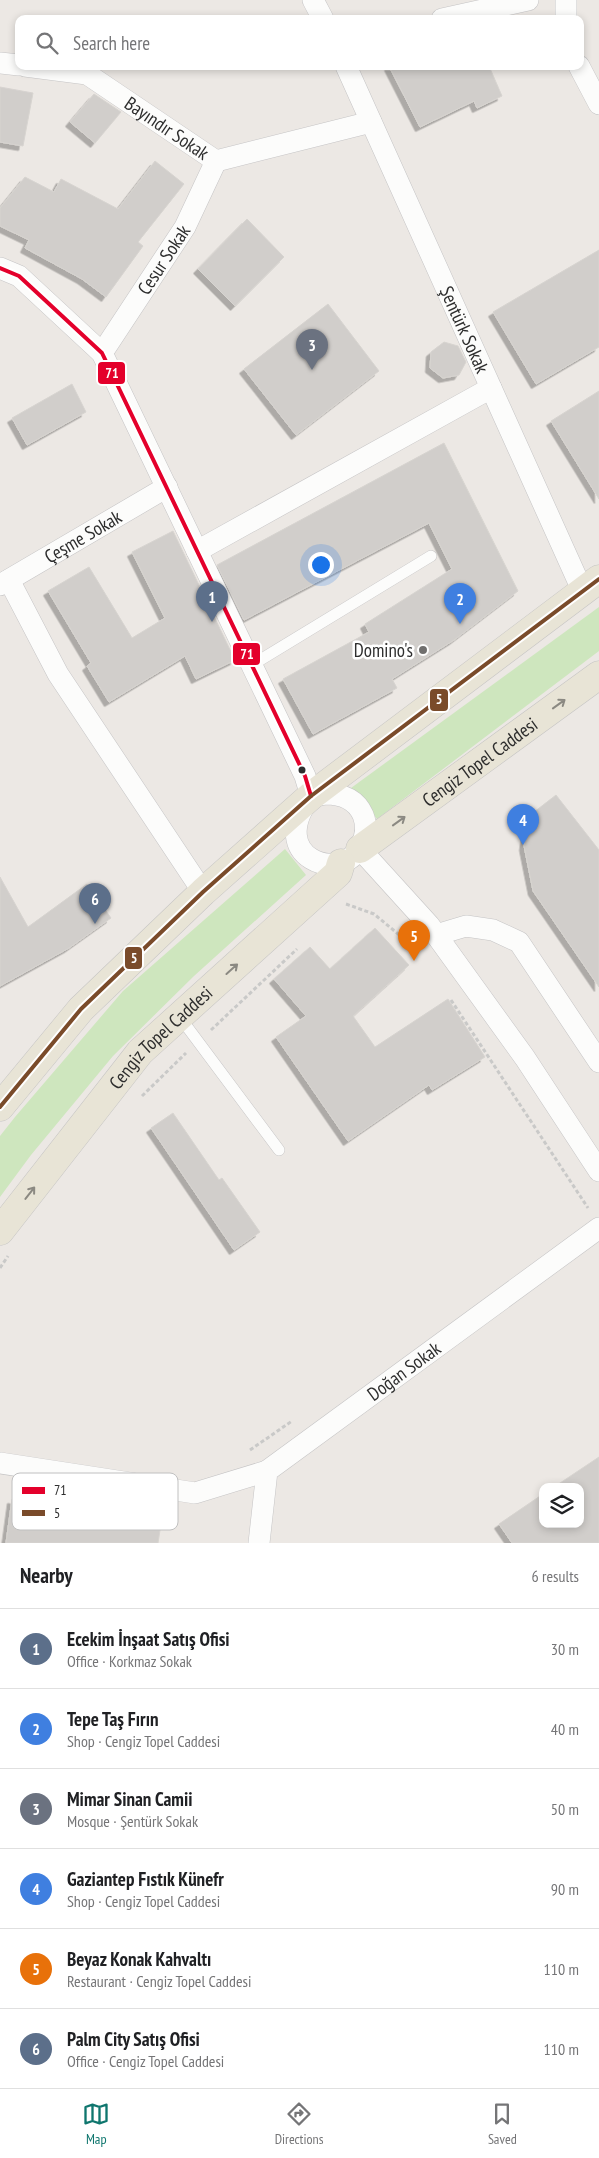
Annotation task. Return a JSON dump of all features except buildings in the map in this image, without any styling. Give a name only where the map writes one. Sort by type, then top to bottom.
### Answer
[{"type":"main road","points":[[0,1107],[81,1009],[203,892],[311,796],[591,585]]},
{"type":"main road","name":"Cengiz Topel Caddesi","points":[[5,1243],[140,1052],[338,873],[350,856],[599,675]]},
{"type":"street","points":[[313,0],[321,15]]},
{"type":"street","points":[[460,15],[528,0]]},
{"type":"street","points":[[566,0],[566,15]]},
{"type":"street","points":[[0,63],[15,65]]},
{"type":"street","name":"Bayındır Sokak","points":[[56,70],[87,74],[216,161],[371,122]]},
{"type":"street","name":"Şentürk Sokak","points":[[348,70],[491,388],[591,585]]},
{"type":"street","points":[[581,70],[599,104]]},
{"type":"street","name":"Cesur Sokak","points":[[102,353],[186,227],[216,161]]},
{"type":"street","points":[[0,268],[20,276],[102,353],[305,776],[311,796]]},
{"type":"street","points":[[197,551],[491,388]]},
{"type":"street","name":"Çeşme Sokak","points":[[4,582],[167,487]]},
{"type":"street","points":[[4,582],[58,674],[203,892]]},
{"type":"street","points":[[338,794],[349,798],[358,806],[366,827],[364,839],[350,856],[330,864],[318,862],[300,848],[296,837],[295,825],[298,814],[311,796],[338,794]]},
{"type":"street","points":[[350,856],[436,935],[525,1058],[599,1171]]},
{"type":"street","points":[[436,935],[466,926],[493,930],[520,942],[599,1062]]},
{"type":"street","name":"Doğan Sokak","points":[[178,1490],[195,1493],[268,1471],[592,1221]]},
{"type":"street","name":"Doğan Sokak","points":[[0,1463],[65,1473]]},
{"type":"street","points":[[259,1543],[268,1471]]},
{"type":"lane","points":[[252,665],[431,556]]},
{"type":"lane","points":[[179,1016],[279,1150]]},
{"type":"path","points":[[339,910],[346,903],[374,914],[421,954]]},
{"type":"path","points":[[139,1099],[304,943]]},
{"type":"path","points":[[448,995],[589,1210],[592,1221]]},
{"type":"path","points":[[0,1268],[5,1243]]},
{"type":"path","points":[[244,1454],[300,1415]]},
{"type":"green space","points":[[599,607],[599,651],[377,819],[351,788]]},
{"type":"green space","points":[[285,849],[306,875],[194,976],[113,1056],[31,1155],[0,1197],[0,1136],[15,1117],[123,991]]},
{"type":"transit line","name":"71","points":[[0,268],[19,276],[102,353],[305,776],[311,796]]},
{"type":"transit line","name":"5","points":[[0,1107],[81,1009],[203,892],[311,796],[599,579]]},
{"type":"place","name":"Mimar Sinan Camii","points":[[312,370]]},
{"type":"place","name":"Ecekim İnşaat Satış Ofisi","points":[[212,622]]},
{"type":"place","name":"Tepe Taş Fırın","points":[[460,624]]},
{"type":"place","name":"Domino's","points":[[423,650]]},
{"type":"place","name":"Gaziantep Fıstık Künefr","points":[[523,845]]},
{"type":"place","name":"Palm City Satış Ofisi","points":[[95,924]]},
{"type":"place","name":"Beyaz Konak Kahvaltı","points":[[414,961]]}]
